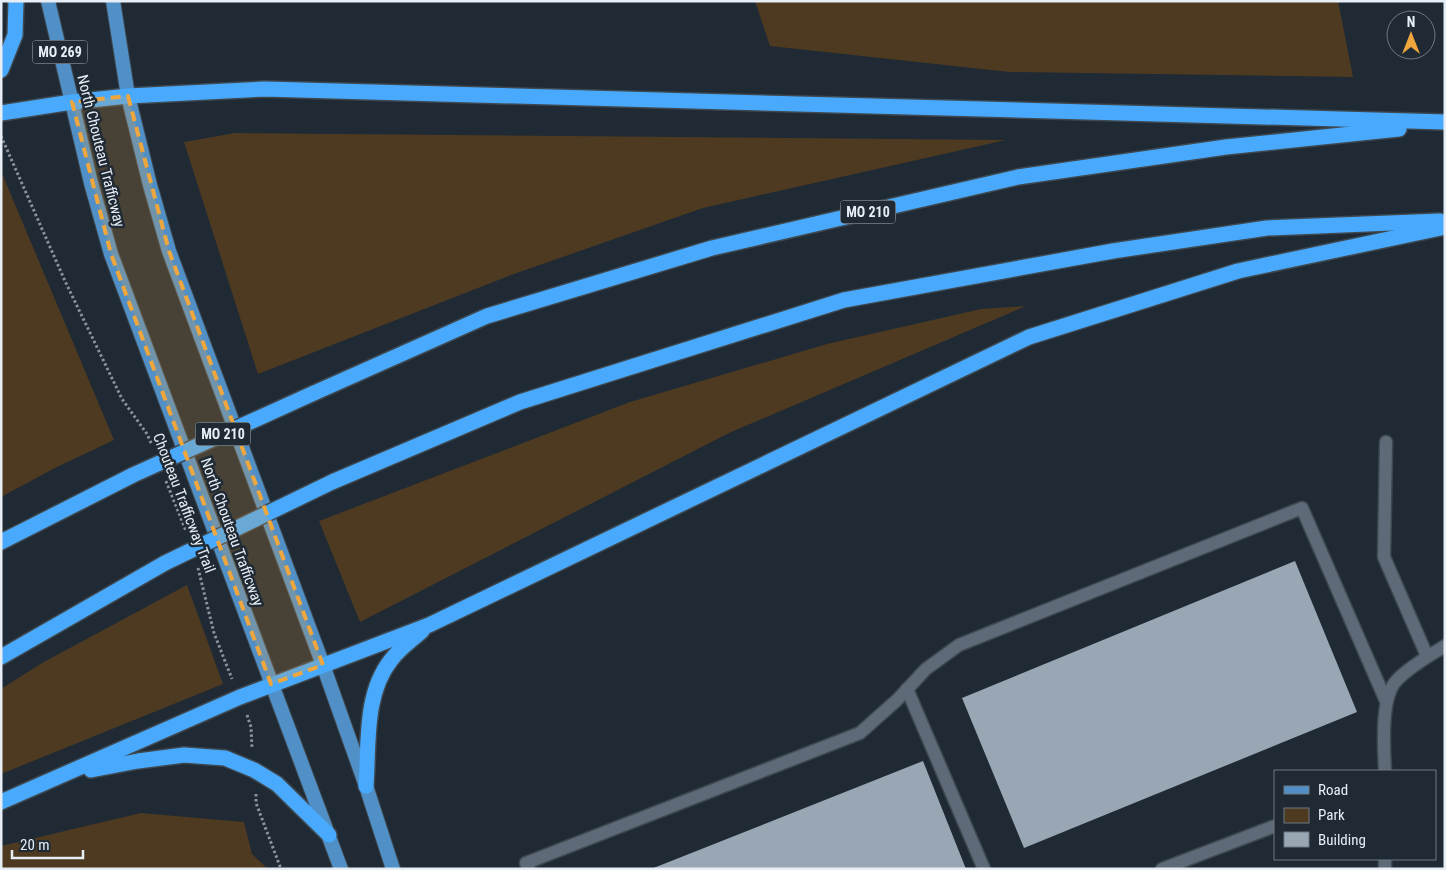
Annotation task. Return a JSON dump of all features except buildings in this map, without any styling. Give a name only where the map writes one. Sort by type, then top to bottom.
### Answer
[{"type":"highway","points":[[1,70],[16,35],[16,1]]},
{"type":"highway","points":[[1,113],[128,96],[264,89],[1445,123]]},
{"type":"highway","name":"MO 210","points":[[1,542],[133,475],[487,316],[712,248],[1018,177],[1226,147],[1445,123]]},
{"type":"highway","points":[[1,657],[164,563],[332,482],[520,402],[844,300],[1112,251],[1266,228],[1445,221]]},
{"type":"highway","points":[[1,802],[271,684],[429,625],[1028,337],[1238,271],[1445,227]]},
{"type":"highway","points":[[366,786],[371,712],[378,680],[392,658],[429,625]]},
{"type":"highway","points":[[65,775],[138,761],[184,755],[225,758],[254,770],[277,784],[329,835]]},
{"type":"main road","name":"North Chouteau Trafficway","points":[[48,1],[91,183],[111,254],[341,869]]},
{"type":"main road","points":[[112,1],[128,96],[169,251],[366,786],[392,869]]},
{"type":"lane","points":[[1386,442],[1384,557],[1427,656]]},
{"type":"lane","points":[[529,869],[526,863],[860,733],[884,712],[926,668],[959,645],[1302,508],[1386,701]]},
{"type":"lane","points":[[1385,770],[1386,701],[1396,681],[1427,656],[1445,646]]},
{"type":"lane","points":[[907,689],[984,869]]},
{"type":"lane","points":[[1162,869],[1274,826]]},
{"type":"path","name":"Chouteau Trafficway Trail","points":[[1,136],[65,281],[118,391],[148,434],[155,453]]},
{"type":"path","name":"Chouteau Trafficway Trail","points":[[166,480],[187,535]]},
{"type":"path","name":"Chouteau Trafficway Trail","points":[[198,566],[214,633],[251,727],[256,803],[281,869]]},
{"type":"highlighted area","points":[[128,96],[169,251],[323,665],[271,684],[111,254],[72,102]]},
{"type":"green space","points":[[755,1],[1338,1],[1353,77],[1009,72],[770,46]]},
{"type":"green space","points":[[235,133],[1006,140],[703,208],[514,274],[258,374],[184,142]]},
{"type":"green space","points":[[1,171],[114,440],[55,468],[1,497]]},
{"type":"green space","points":[[1026,306],[729,433],[360,622],[319,521],[630,402],[827,344],[981,309]]},
{"type":"green space","points":[[187,585],[223,684],[1,774],[1,689],[42,663]]},
{"type":"green space","points":[[141,813],[244,822],[252,854],[268,869],[1,869],[1,846]]}]
